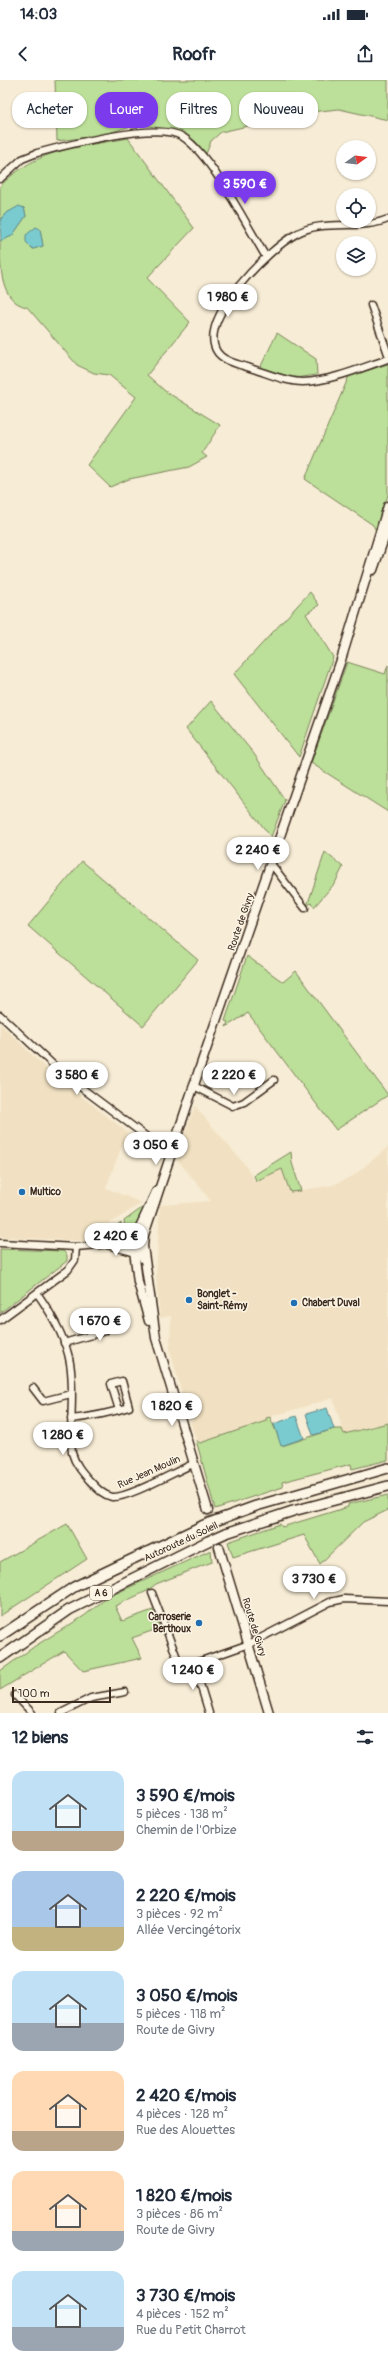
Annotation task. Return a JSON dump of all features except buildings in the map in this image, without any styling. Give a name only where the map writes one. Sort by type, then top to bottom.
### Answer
[{"type":"highway","name":"Autoroute du Soleil","points":[[0,1636],[74,1587],[204,1525],[263,1503],[388,1468]]},
{"type":"highway","name":"Autoroute du Soleil","points":[[0,1658],[69,1610],[226,1533],[293,1511],[388,1486]]},
{"type":"main road","name":"Route de Givry","points":[[208,1510],[156,1338],[143,1302],[138,1249],[272,864],[361,596],[388,509]]},
{"type":"main road","name":"Route de Givry","points":[[361,596],[379,554],[388,527]]},
{"type":"main road","name":"Route de Givry","points":[[156,1338],[149,1294],[138,1249],[132,1242],[160,1186]]},
{"type":"main road","name":"Route de Givry","points":[[219,1547],[269,1713]]},
{"type":"street","points":[[0,179],[22,159],[37,153],[144,131],[171,133],[183,136],[204,158],[266,257]]},
{"type":"street","points":[[388,219],[311,228],[296,234],[266,257],[231,297],[217,321],[214,332],[214,344],[217,351],[225,359],[289,381],[304,382],[349,371],[388,359]]},
{"type":"street","points":[[371,305],[388,354]]},
{"type":"street","points":[[272,864],[305,908]]},
{"type":"street","points":[[0,1015],[63,1074],[171,1155]]},
{"type":"street","points":[[194,1086],[233,1106],[244,1102],[274,1080]]},
{"type":"street","points":[[0,1243],[76,1247],[132,1242]]},
{"type":"street","points":[[104,1244],[138,1249]]},
{"type":"street","points":[[0,1320],[73,1266],[76,1247]]},
{"type":"street","name":"Rue Jean Moulin","points":[[37,1293],[64,1343],[70,1364],[71,1419],[74,1459],[84,1474],[107,1496],[122,1496],[193,1464]]},
{"type":"street","points":[[64,1343],[105,1331],[101,1318]]},
{"type":"street","points":[[71,1419],[100,1416],[129,1407],[122,1381],[111,1384],[119,1410]]},
{"type":"street","points":[[33,1388],[42,1401],[71,1394]]},
{"type":"street","points":[[152,1593],[179,1666],[183,1668],[249,1644],[337,1600],[388,1601]]},
{"type":"street","points":[[194,1664],[209,1713]]},
{"type":"street","points":[[61,1713],[91,1698],[125,1692]]},
{"type":"street","points":[[15,1695],[32,1713]]},
{"type":"shaded area","points":[[0,1024],[49,1071],[127,1132],[106,1188],[142,1203],[99,1230],[88,1230],[84,1241],[0,1237]]},
{"type":"shaded area","points":[[195,1106],[246,1166],[255,1181],[282,1169],[290,1192],[333,1185],[353,1176],[388,1147],[388,1423],[344,1434],[333,1398],[266,1418],[267,1421],[200,1443],[196,1440],[191,1423],[195,1416],[193,1406],[184,1401],[170,1350],[171,1316],[160,1318],[156,1276],[160,1205],[211,1201],[176,1158]]},
{"type":"green space","points":[[55,80],[388,80],[388,120],[339,109],[318,111],[318,92],[239,92],[239,128],[221,132],[211,141],[206,154],[195,141],[177,131],[158,128],[158,92],[95,92],[95,128],[125,128],[98,136],[57,141],[57,128],[87,128],[87,92],[55,92]]},
{"type":"green space","points":[[128,138],[194,228],[147,278],[190,322],[147,375],[165,391],[220,425],[202,453],[207,457],[189,467],[129,479],[110,487],[87,465],[136,397],[109,375],[94,373],[77,365],[27,307],[18,304],[11,298],[3,282],[1,272],[0,240],[12,236],[26,216],[24,208],[19,207],[5,214],[0,221],[0,186],[29,163],[44,156],[75,147]],"holes":[[[40,229],[43,246],[33,249]]]},
{"type":"green space","points":[[277,333],[316,359],[317,375],[295,378],[260,368]]},
{"type":"green space","points":[[388,364],[388,495],[376,531],[373,525],[305,479],[349,376]]},
{"type":"green space","points":[[310,592],[319,605],[306,614],[333,657],[299,757],[234,674]]},
{"type":"green space","points":[[347,662],[385,674],[388,665],[388,812],[311,763]]},
{"type":"green space","points":[[211,701],[254,754],[285,800],[271,837],[186,729]]},
{"type":"green space","points":[[325,852],[343,867],[335,883],[314,907],[311,903],[307,906]]},
{"type":"green space","points":[[82,861],[198,960],[143,1026],[28,926]]},
{"type":"green space","points":[[247,956],[283,982],[296,971],[388,1095],[336,1130],[248,1013],[226,1027],[228,1022],[225,1021]]},
{"type":"green space","points":[[291,1152],[292,1163],[301,1191],[290,1192],[282,1169],[256,1181],[254,1175]]},
{"type":"green space","points":[[146,1205],[134,1231],[127,1237],[124,1221]]},
{"type":"green space","points":[[121,1223],[123,1239],[98,1240]]},
{"type":"green space","points":[[0,1249],[63,1251],[67,1255],[67,1261],[0,1313]]},
{"type":"green space","points":[[270,1417],[282,1446],[334,1429],[342,1429],[344,1434],[388,1423],[388,1460],[352,1469],[351,1464],[282,1482],[283,1487],[215,1509],[196,1440],[200,1443],[266,1421],[266,1418]]},
{"type":"green space","points":[[388,1495],[388,1510],[363,1522],[320,1564],[304,1535],[233,1557],[228,1542],[280,1524],[282,1527],[348,1507],[348,1504]]},
{"type":"green space","points":[[67,1524],[87,1559],[0,1616],[0,1562]]},
{"type":"green space","points":[[211,1550],[212,1562],[156,1584],[147,1591],[115,1606],[122,1621],[153,1610],[160,1628],[132,1638],[142,1658],[83,1671],[64,1651],[0,1690],[0,1671],[35,1646],[84,1616],[108,1597]]},
{"type":"water","points":[[19,206],[24,208],[26,216],[12,236],[1,241],[0,221],[5,214]]},
{"type":"water","points":[[36,227],[40,229],[43,246],[33,249],[26,242],[26,235]]},
{"type":"water","points":[[327,1408],[334,1429],[313,1435],[306,1414]]},
{"type":"water","points":[[296,1416],[304,1438],[281,1446],[274,1424]]},
{"type":"tunnel","points":[[208,1510],[219,1547]]},
{"type":"place","name":"Multico","points":[[22,1192]]},
{"type":"place","name":"Bonglet - Saint-Rémy","points":[[189,1300]]},
{"type":"place","name":"Chabert Duval","points":[[294,1303]]},
{"type":"place","name":"Carroserie Berthoux","points":[[199,1623]]}]
